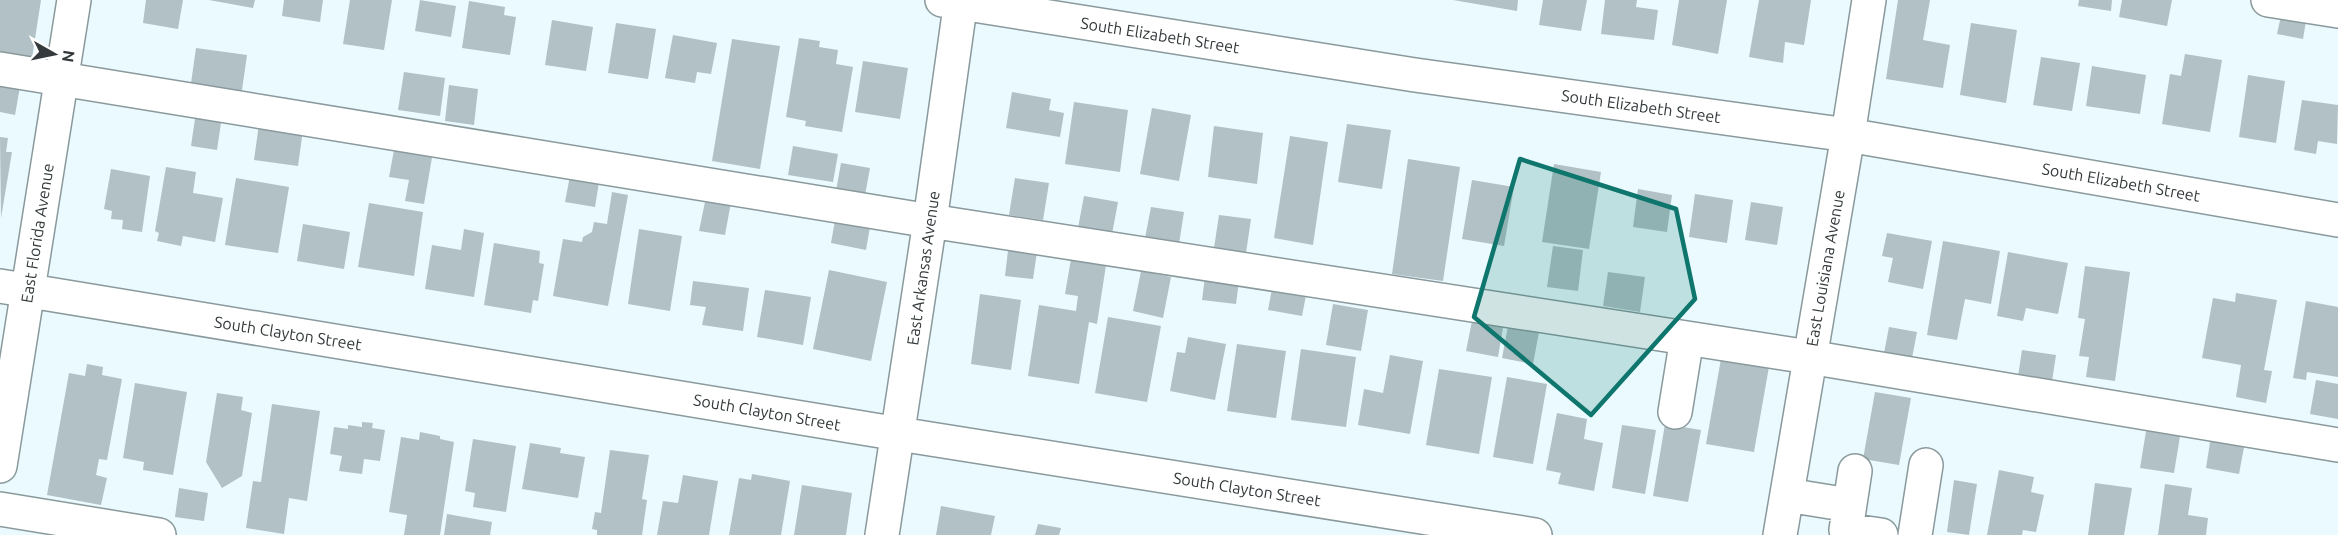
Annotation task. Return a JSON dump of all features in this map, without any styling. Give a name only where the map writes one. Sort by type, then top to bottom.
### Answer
[{"type":"street","name":"East Florida Avenue","points":[[0,466],[14,288],[62,80],[74,0]]},
{"type":"street","name":"East Louisiana Avenue","points":[[1780,535],[1869,0]]},
{"type":"street","points":[[2268,0],[2338,11]]},
{"type":"street","name":"South Elizabeth Street","points":[[955,1],[1415,75],[1848,135],[2338,220]]},
{"type":"street","name":"East Arkansas Avenue","points":[[882,535],[930,221],[955,1]]},
{"type":"street","points":[[0,69],[930,221],[1809,357],[2338,445]]},
{"type":"street","name":"South Clayton Street","points":[[14,288],[898,434],[1535,535]]},
{"type":"street","points":[[1675,412],[1687,338]]},
{"type":"street","points":[[1915,535],[1926,465]]},
{"type":"street","points":[[1855,471],[1846,530],[1881,535]]},
{"type":"street","points":[[1787,495],[1849,505]]},
{"type":"street","points":[[0,509],[159,535]]},
{"type":"highlighted area","points":[[1520,159],[1676,209],[1695,299],[1591,415],[1474,317]]},
{"type":"building","points":[[0,0],[41,0],[32,58],[0,53]]},
{"type":"building","points":[[146,0],[183,0],[178,29],[143,23]]},
{"type":"building","points":[[209,0],[255,0],[253,8]]},
{"type":"building","points":[[284,0],[323,0],[320,22],[282,16]]},
{"type":"building","points":[[350,0],[392,0],[384,50],[343,44]]},
{"type":"building","points":[[420,0],[456,6],[451,37],[415,31]]},
{"type":"building","points":[[1453,0],[1518,0],[1517,11]]},
{"type":"building","points":[[1543,0],[1587,0],[1581,31],[1539,25]]},
{"type":"building","points":[[1605,0],[1637,0],[1636,7],[1658,10],[1654,40],[1601,34]]},
{"type":"building","points":[[1679,0],[1727,0],[1718,54],[1672,45]]},
{"type":"building","points":[[1759,0],[1811,0],[1804,45],[1785,42],[1783,63],[1749,57]]},
{"type":"building","points":[[1898,0],[1930,0],[1923,40],[1950,45],[1943,88],[1886,79]]},
{"type":"building","points":[[2079,0],[2112,0],[2111,11],[2078,6]]},
{"type":"building","points":[[2122,0],[2172,0],[2167,26],[2119,17]]},
{"type":"building","points":[[469,1],[505,7],[504,15],[516,17],[510,55],[462,48]]},
{"type":"building","points":[[2282,11],[2307,15],[2303,39],[2277,34]]},
{"type":"building","points":[[552,20],[593,27],[586,71],[545,65]]},
{"type":"building","points":[[616,23],[656,29],[648,79],[608,73]]},
{"type":"building","points":[[1971,23],[2017,30],[2006,103],[1960,95]]},
{"type":"building","points":[[673,35],[717,43],[711,74],[697,72],[695,83],[665,78]]},
{"type":"building","points":[[799,38],[820,41],[819,47],[838,50],[836,64],[853,67],[842,132],[805,126],[806,121],[786,117]]},
{"type":"building","points":[[732,39],[780,46],[760,169],[712,161]]},
{"type":"building","points":[[196,48],[247,55],[241,97],[190,90]]},
{"type":"building","points":[[2185,54],[2222,60],[2210,132],[2162,124],[2170,74],[2181,76]]},
{"type":"building","points":[[2041,57],[2080,63],[2072,111],[2033,105]]},
{"type":"building","points":[[863,61],[908,68],[900,119],[855,112]]},
{"type":"building","points":[[2092,66],[2146,75],[2140,114],[2086,106]]},
{"type":"building","points":[[404,72],[445,78],[440,116],[398,110]]},
{"type":"building","points":[[2248,75],[2285,81],[2276,143],[2239,137]]},
{"type":"building","points":[[0,77],[21,81],[15,115],[0,112]]},
{"type":"building","points":[[449,85],[478,89],[474,125],[445,121]]},
{"type":"building","points":[[1012,92],[1051,99],[1049,110],[1064,113],[1060,137],[1006,128]]},
{"type":"building","points":[[2302,100],[2338,105],[2337,144],[2318,141],[2316,154],[2294,150]]},
{"type":"building","points":[[1074,102],[1128,110],[1120,172],[1065,164]]},
{"type":"building","points":[[1152,108],[1191,115],[1179,181],[1140,174]]},
{"type":"building","points":[[196,112],[222,116],[217,150],[191,146]]},
{"type":"building","points":[[259,124],[303,130],[298,166],[254,160]]},
{"type":"building","points":[[1347,124],[1391,130],[1382,189],[1338,182]]},
{"type":"building","points":[[1214,126],[1263,133],[1257,184],[1208,177]]},
{"type":"building","points":[[1290,136],[1328,142],[1313,245],[1274,238]]},
{"type":"building","points":[[0,137],[8,138],[6,152],[12,152],[1,218]]},
{"type":"building","points":[[396,139],[434,146],[424,204],[405,201],[409,180],[389,177]]},
{"type":"building","points":[[793,146],[838,154],[833,182],[788,175]]},
{"type":"building","points":[[1408,159],[1460,167],[1443,281],[1392,274]]},
{"type":"building","points":[[841,163],[870,168],[865,195],[836,191]]},
{"type":"building","points":[[1554,164],[1601,172],[1589,249],[1542,242]]},
{"type":"building","points":[[572,165],[601,170],[595,207],[565,202]]},
{"type":"building","points":[[166,167],[196,172],[193,193],[223,198],[215,242],[183,236],[181,246],[157,241],[159,233],[155,231]]},
{"type":"building","points":[[111,169],[150,176],[142,232],[122,229],[123,220],[111,219],[112,211],[104,209]]},
{"type":"building","points":[[236,178],[289,187],[278,253],[225,245]]},
{"type":"building","points":[[1015,178],[1049,183],[1043,220],[1009,215]]},
{"type":"building","points":[[1472,180],[1514,187],[1504,246],[1462,239]]},
{"type":"building","points":[[1638,189],[1672,195],[1667,232],[1633,227]]},
{"type":"building","points":[[612,192],[628,195],[608,306],[553,296],[563,239],[582,242],[583,237],[592,232],[594,222],[607,224]]},
{"type":"building","points":[[1695,194],[1733,200],[1727,243],[1689,237]]},
{"type":"building","points":[[1084,196],[1118,202],[1112,234],[1078,228]]},
{"type":"building","points":[[706,197],[731,202],[725,235],[699,231]]},
{"type":"building","points":[[1751,202],[1783,207],[1777,245],[1745,240]]},
{"type":"building","points":[[369,203],[423,212],[414,276],[358,267]]},
{"type":"building","points":[[1151,207],[1184,212],[1179,244],[1145,238]]},
{"type":"building","points":[[837,209],[872,215],[866,250],[831,243]]},
{"type":"building","points":[[1219,215],[1251,219],[1246,253],[1214,248]]},
{"type":"building","points":[[303,224],[350,232],[344,269],[297,261]]},
{"type":"building","points":[[464,229],[484,233],[474,297],[425,289],[432,245],[461,250]]},
{"type":"building","points":[[639,229],[682,236],[670,311],[628,304]]},
{"type":"building","points":[[1887,233],[1932,241],[1923,289],[1888,282],[1893,258],[1882,256]]},
{"type":"building","points":[[1943,241],[2000,251],[1991,304],[1965,299],[1957,340],[1927,335]]},
{"type":"building","points":[[1009,242],[1038,245],[1033,279],[1005,276]]},
{"type":"building","points":[[494,243],[540,251],[539,263],[544,264],[538,301],[533,300],[531,313],[484,305]]},
{"type":"building","points":[[1553,246],[1583,250],[1578,291],[1547,287]]},
{"type":"building","points":[[2008,252],[2068,263],[2058,314],[2026,308],[2023,321],[1997,316]]},
{"type":"building","points":[[1071,259],[1106,265],[1097,324],[1089,322],[1079,384],[1028,376],[1039,305],[1076,311],[1078,296],[1065,294]]},
{"type":"building","points":[[2085,266],[2130,272],[2115,381],[2086,377],[2089,357],[2079,356],[2085,319],[2078,318]]},
{"type":"building","points":[[1206,269],[1240,273],[1236,304],[1202,300]]},
{"type":"building","points":[[829,270],[887,282],[871,361],[813,349]]},
{"type":"building","points":[[1141,271],[1171,277],[1163,318],[1133,311]]},
{"type":"building","points":[[1608,272],[1645,277],[1640,312],[1603,306]]},
{"type":"building","points":[[1274,278],[1308,285],[1302,316],[1268,310]]},
{"type":"building","points":[[693,281],[749,288],[743,331],[702,325],[706,307],[690,305]]},
{"type":"building","points":[[765,290],[811,297],[803,345],[757,337]]},
{"type":"building","points":[[2236,293],[2277,300],[2264,370],[2272,371],[2266,403],[2236,397],[2241,365],[2202,358],[2213,298],[2235,302]]},
{"type":"building","points":[[980,294],[1021,300],[1011,370],[971,364]]},
{"type":"building","points":[[2306,301],[2338,307],[2338,377],[2307,372],[2306,380],[2293,378]]},
{"type":"building","points":[[1333,304],[1368,310],[1361,351],[1326,345]]},
{"type":"building","points":[[1473,316],[1504,322],[1498,357],[1466,351]]},
{"type":"building","points":[[1108,317],[1161,326],[1147,402],[1095,393]]},
{"type":"building","points":[[1508,326],[1539,332],[1533,364],[1502,358]]},
{"type":"building","points":[[1889,327],[1917,332],[1912,358],[1884,353]]},
{"type":"building","points":[[1188,337],[1226,344],[1215,400],[1170,391],[1177,352],[1185,353]]},
{"type":"building","points":[[1237,344],[1286,351],[1276,418],[1227,411]]},
{"type":"building","points":[[1301,349],[1356,357],[1346,427],[1291,420]]},
{"type":"building","points":[[2022,350],[2056,355],[2051,388],[2017,383]]},
{"type":"building","points":[[1722,353],[1770,361],[1754,452],[1706,444]]},
{"type":"building","points":[[1390,355],[1423,361],[1410,434],[1358,425],[1364,389],[1383,393]]},
{"type":"building","points":[[87,364],[103,367],[102,375],[122,379],[107,460],[99,459],[96,475],[107,478],[101,505],[47,495],[69,373],[85,376]]},
{"type":"building","points":[[1439,369],[1492,377],[1479,454],[1426,445]]},
{"type":"building","points":[[1507,377],[1547,384],[1533,464],[1493,457]]},
{"type":"building","points":[[2316,380],[2338,384],[2338,419],[2310,414]]},
{"type":"building","points":[[135,383],[187,392],[173,475],[143,470],[144,462],[123,458]]},
{"type":"building","points":[[1875,392],[1911,398],[1899,465],[1863,459]]},
{"type":"building","points":[[217,393],[243,397],[241,410],[252,413],[242,476],[222,488],[206,462]]},
{"type":"building","points":[[272,404],[320,411],[307,501],[289,498],[284,534],[246,528],[253,481],[261,482]]},
{"type":"building","points":[[1557,413],[1587,419],[1584,439],[1603,443],[1594,491],[1558,484],[1561,473],[1546,470]]},
{"type":"building","points":[[2148,419],[2182,424],[2174,473],[2140,468]]},
{"type":"building","points":[[362,422],[373,423],[372,428],[385,430],[380,461],[364,459],[362,474],[339,471],[342,456],[330,454],[334,427],[348,429],[348,425],[362,427]]},
{"type":"building","points":[[1665,424],[1701,430],[1688,502],[1653,496]]},
{"type":"building","points":[[1622,425],[1656,430],[1645,494],[1612,488]]},
{"type":"building","points":[[420,432],[440,436],[440,439],[454,442],[440,535],[404,535],[407,515],[389,512],[401,437],[419,440]]},
{"type":"building","points":[[2211,436],[2245,442],[2239,474],[2206,468]]},
{"type":"building","points":[[473,439],[516,446],[506,512],[473,507],[475,493],[465,491]]},
{"type":"building","points":[[530,443],[561,448],[560,453],[585,457],[578,498],[522,489]]},
{"type":"building","points":[[610,450],[649,455],[642,499],[647,500],[642,535],[597,535],[597,530],[592,529],[595,512],[601,513]]},
{"type":"building","points":[[1999,470],[2034,477],[2031,492],[2044,495],[2036,532],[2023,530],[2022,535],[1987,535]]},
{"type":"building","points":[[752,474],[790,481],[781,535],[729,535],[739,478],[751,480]]},
{"type":"building","points":[[683,475],[718,481],[709,535],[657,535],[663,501],[678,503]]},
{"type":"building","points":[[1954,480],[1977,484],[1969,535],[1947,532]]},
{"type":"building","points":[[2095,483],[2132,488],[2124,535],[2088,535]]},
{"type":"building","points":[[2165,484],[2192,488],[2188,515],[2208,518],[2206,535],[2158,535]]},
{"type":"building","points":[[802,485],[852,493],[846,535],[794,535]]},
{"type":"building","points":[[179,488],[208,493],[204,521],[175,517]]},
{"type":"building","points":[[941,506],[995,516],[991,535],[936,535]]},
{"type":"building","points":[[447,514],[492,522],[490,535],[444,535]]},
{"type":"building","points":[[1038,524],[1061,528],[1059,535],[1035,535]]}]
